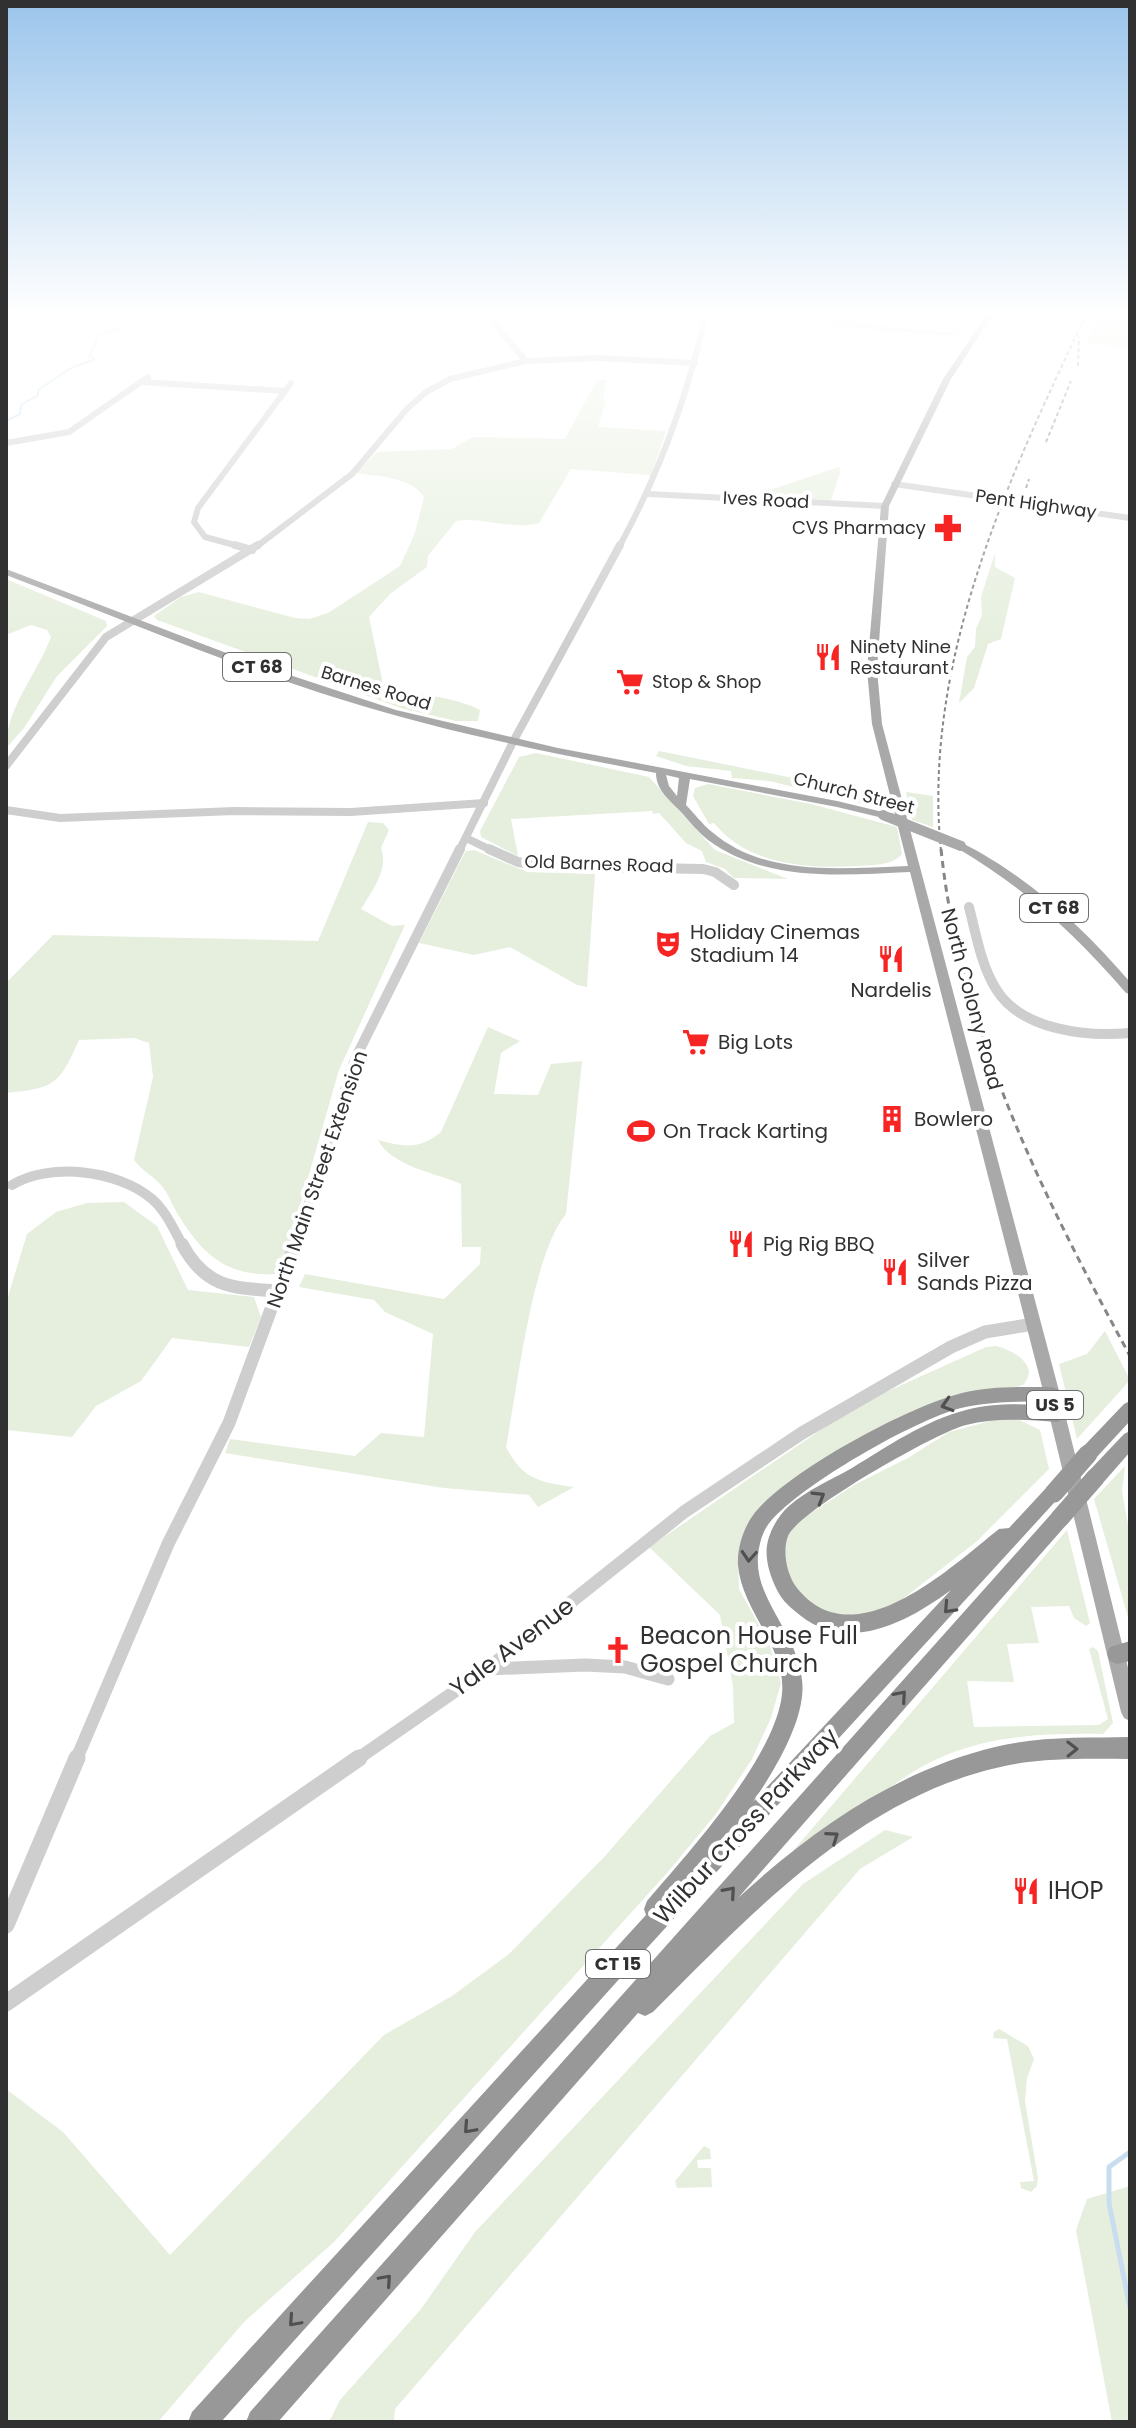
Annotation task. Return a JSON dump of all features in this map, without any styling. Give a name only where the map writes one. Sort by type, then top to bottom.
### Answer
[{"type":"highway","points":[[505,2088],[719,1830],[756,1774],[784,1722],[791,1702],[792,1671],[781,1642],[757,1598],[748,1566],[752,1534],[761,1518],[789,1492],[930,1411],[974,1398],[1055,1404]]},
{"type":"highway","points":[[1051,1507],[929,1594],[889,1617],[871,1623],[836,1624],[819,1618],[790,1595],[777,1565],[779,1535],[796,1512],[925,1435],[953,1422],[983,1414],[1055,1404]]},
{"type":"highway","name":"Wilbur Cross Parkway","points":[[260,2422],[530,2118],[1051,1507],[1088,1454],[1130,1409]]},
{"type":"highway","name":"Wilbur Cross Parkway","points":[[202,2422],[505,2088],[1051,1507],[1095,1478],[1130,1439]]},
{"type":"highway","points":[[530,2118],[761,1892],[829,1840],[891,1799],[940,1775],[994,1757],[1061,1749],[1130,1748]]},
{"type":"main road","name":"North Colony Road","points":[[923,426],[885,506],[872,692],[877,724],[1055,1404],[1124,1652],[1130,1712]]},
{"type":"main road","name":"Barnes Road","points":[[6,572],[249,664],[372,706],[514,740],[705,778]]},
{"type":"main road","points":[[662,770],[662,786],[713,839],[764,864],[808,871],[914,869]]},
{"type":"main road","points":[[681,806],[685,774]]},
{"type":"main road","name":"Church Street","points":[[705,778],[883,815],[961,846],[1008,873],[1061,914],[1130,990]]},
{"type":"street","points":[[6,443],[69,432],[77,426]]},
{"type":"street","points":[[252,550],[205,537],[194,522],[198,508],[259,426]]},
{"type":"street","points":[[6,766],[106,637],[252,550],[352,474],[392,426]]},
{"type":"street","name":"North Main Street Extension","points":[[6,1925],[168,1544],[229,1423],[280,1291],[355,1059],[514,740],[648,494],[672,426]]},
{"type":"street","name":"Pent Highway","points":[[894,484],[1130,518]]},
{"type":"street","name":"Ives Road","points":[[648,494],[885,506]]},
{"type":"street","points":[[6,810],[60,818],[234,811],[364,812],[484,803]]},
{"type":"street","name":"Old Barnes Road","points":[[466,838],[518,862],[543,866],[703,869],[715,872],[734,885]]},
{"type":"street","points":[[969,907],[996,989],[1019,1011],[1055,1026],[1096,1034],[1130,1033]]},
{"type":"street","points":[[12,1185],[22,1175],[50,1170],[121,1183],[151,1198],[172,1225],[191,1261],[210,1279],[236,1287],[280,1291]]},
{"type":"street","name":"Yale Avenue","points":[[6,2003],[487,1669],[684,1512],[802,1433],[951,1347],[985,1332],[1034,1324]]},
{"type":"street","points":[[487,1669],[585,1665],[625,1667],[668,1679]]},
{"type":"green space","points":[[572,426],[666,431],[651,475],[571,469],[539,523],[518,525],[456,521],[428,556],[427,567],[390,594],[369,617],[383,684],[469,705],[480,710],[478,721],[456,721],[401,708],[157,620],[154,616],[181,597],[199,592],[295,618],[309,619],[328,613],[400,566],[415,533],[424,497],[418,490],[402,481],[356,473],[377,452],[452,449],[473,437],[565,439]]},
{"type":"green space","points":[[839,467],[831,500],[752,496]]},
{"type":"green space","points":[[995,553],[995,567],[1015,578],[1001,639],[988,644],[974,688],[959,703],[967,657],[975,647],[976,629],[982,615],[981,597]]},
{"type":"green space","points":[[6,579],[106,621],[107,626],[57,676],[24,728],[6,748],[11,719],[51,637],[47,630],[31,625],[6,635]]},
{"type":"green space","points":[[659,751],[867,793],[886,803],[884,809],[769,781],[732,778],[731,771],[686,766],[656,756]]},
{"type":"green space","points":[[536,753],[649,777],[715,850],[788,879],[734,878],[725,869],[706,862],[702,851],[686,843],[659,813],[653,814],[652,811],[511,819],[518,856],[481,837],[480,831],[519,757]]},
{"type":"green space","points":[[708,784],[811,804],[897,827],[902,854],[893,861],[881,864],[837,867],[799,865],[761,856],[728,837],[714,823],[709,824],[693,796],[695,788]]},
{"type":"green space","points":[[906,792],[933,796],[933,827],[912,820]]},
{"type":"green space","points":[[368,822],[383,823],[389,830],[381,848],[381,872],[361,909],[392,926],[405,925],[339,1070],[285,1258],[276,1274],[243,1272],[229,1267],[206,1251],[186,1228],[163,1188],[134,1160],[153,1077],[149,1043],[134,1038],[79,1040],[66,1067],[53,1082],[35,1089],[6,1093],[6,983],[53,935],[318,941]]},
{"type":"green space","points":[[474,850],[527,872],[595,874],[587,987],[577,985],[510,947],[474,955],[419,943],[463,856],[466,851]]},
{"type":"green space","points":[[488,1027],[520,1041],[501,1053],[494,1094],[538,1095],[551,1064],[582,1061],[566,1214],[554,1233],[535,1291],[506,1447],[519,1466],[534,1478],[574,1487],[538,1507],[529,1495],[444,1488],[225,1453],[230,1439],[355,1456],[381,1433],[424,1437],[433,1334],[385,1312],[374,1300],[299,1287],[305,1274],[444,1299],[480,1264],[481,1247],[462,1247],[461,1184],[403,1162],[384,1149],[378,1140],[411,1145],[426,1142],[441,1132]]},
{"type":"green space","points":[[124,1202],[157,1226],[188,1290],[254,1297],[261,1317],[249,1347],[172,1338],[141,1381],[96,1406],[72,1437],[6,1430],[6,1303],[27,1234],[56,1212],[87,1203]]},
{"type":"green space","points":[[1105,1331],[1130,1380],[1077,1439],[1059,1364],[1087,1354]]},
{"type":"green space","points":[[996,1346],[1017,1355],[1027,1365],[1028,1378],[1023,1385],[919,1410],[764,1508],[738,1557],[739,1589],[769,1643],[781,1683],[771,1718],[752,1759],[716,1814],[667,1873],[334,2242],[244,2322],[158,2422],[6,2422],[6,2089],[63,2132],[170,2255],[384,2035],[452,1996],[509,1954],[605,1856],[710,1736],[734,1723],[733,1686],[720,1615],[649,1547],[828,1425],[886,1392],[986,1347]]},
{"type":"green space","points":[[998,1419],[1017,1419],[1040,1430],[1049,1469],[976,1542],[900,1601],[857,1619],[811,1608],[787,1576],[782,1555],[786,1536],[796,1523],[854,1485],[908,1458],[949,1432]]},
{"type":"green space","points":[[1125,1466],[1122,1491],[1130,1536],[1130,1624],[1094,1499]]},
{"type":"green space","points":[[1067,1530],[1090,1623],[1086,1626],[1074,1618],[1069,1606],[1031,1607],[1039,1643],[1007,1644],[1014,1682],[967,1681],[974,1727],[1099,1725],[1108,1719],[1089,1649],[1093,1647],[1098,1651],[1113,1723],[1103,1734],[1026,1736],[953,1752],[907,1776],[837,1826],[793,1851]]},
{"type":"green space","points":[[885,1830],[913,1837],[860,1869],[395,2409],[394,2422],[329,2422],[340,2400],[421,2309],[475,2232],[803,1884]]},
{"type":"green space","points":[[999,2029],[1028,2046],[1034,2059],[1027,2078],[1025,2101],[1038,2178],[1037,2186],[1031,2192],[1021,2188],[1020,2182],[1034,2181],[1007,2039],[993,2038],[994,2032]]},
{"type":"green space","points":[[704,2146],[710,2149],[711,2159],[697,2160],[698,2168],[711,2168],[712,2187],[677,2188],[675,2181]]},
{"type":"green space","points":[[1130,2186],[1130,2422],[1112,2422],[1076,2230],[1087,2199]]},
{"type":"waterway","points":[[1130,2152],[1109,2167],[1109,2203],[1130,2308]]},
{"type":"railway","points":[[941,851],[939,781],[945,711],[958,642],[977,573],[1034,426]]},
{"type":"railway","points":[[1046,442],[1052,426]]},
{"type":"railway","points":[[1026,488],[1029,479]]},
{"type":"railway","points":[[941,849],[951,917],[966,983],[986,1048],[1037,1174],[1130,1356]]},
{"type":"place","name":"CVS Pharmacy","points":[[948,528]]},
{"type":"place","name":"Ninety Nine Restaurant","points":[[828,657]]},
{"type":"place","name":"Stop & Shop","points":[[630,682]]},
{"type":"place","name":"Holiday Cinemas Stadium 14","points":[[668,944]]},
{"type":"place","name":"Nardelis","points":[[891,959]]},
{"type":"place","name":"Big Lots","points":[[696,1042]]},
{"type":"place","name":"Bowlero","points":[[892,1119]]},
{"type":"place","name":"On Track Karting","points":[[641,1131]]},
{"type":"place","name":"Pig Rig BBQ","points":[[741,1244]]},
{"type":"place","name":"Silver Sands Pizza","points":[[895,1272]]},
{"type":"place","name":"Beacon House Full Gospel Church","points":[[618,1650]]},
{"type":"place","name":"IHOP","points":[[1026,1891]]}]
